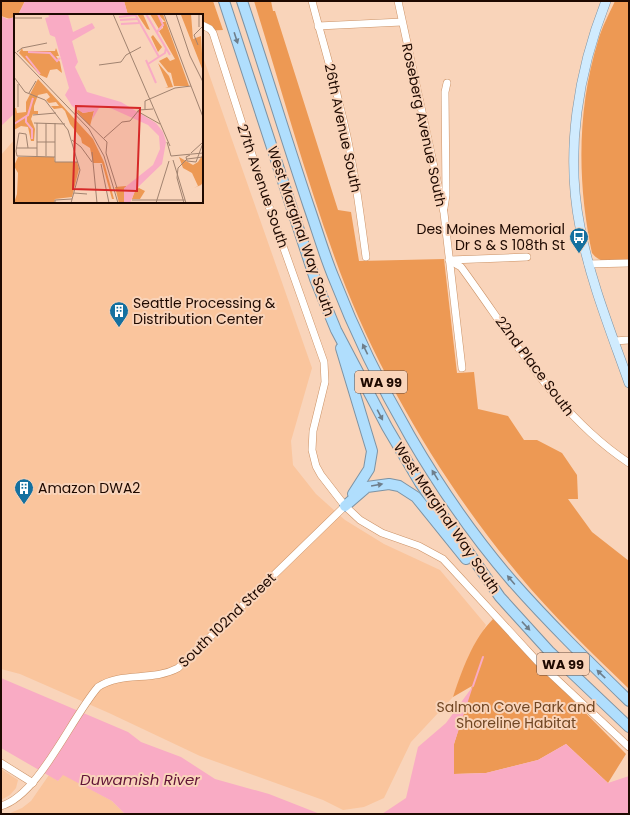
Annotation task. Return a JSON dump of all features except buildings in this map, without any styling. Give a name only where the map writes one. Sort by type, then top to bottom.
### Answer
[{"type":"highway","name":"West Marginal Way South","points":[[224,1],[313,272],[336,330],[387,427],[420,483],[500,597],[549,651],[629,727]]},
{"type":"highway","name":"West Marginal Way South","points":[[242,1],[332,276],[372,364],[414,441],[449,497],[511,579],[572,646],[629,701]]},
{"type":"highway","points":[[336,330],[347,372],[372,451],[369,469],[345,506]]},
{"type":"highway","points":[[345,506],[367,487],[389,484],[407,490],[416,497],[466,559],[500,597]]},
{"type":"main road","points":[[606,1],[588,53],[580,92],[576,121],[575,190],[580,226],[588,264],[629,383]]},
{"type":"street","name":"26th Avenue South","points":[[312,1],[349,146],[356,183],[366,257]]},
{"type":"street","name":"Roseberg Avenue South","points":[[398,1],[444,213],[462,368]]},
{"type":"street","points":[[318,26],[402,22]]},
{"type":"street","name":"27th Avenue South","points":[[203,26],[210,29],[213,33],[265,195],[324,362],[325,382],[313,431],[312,450],[316,466],[321,475],[345,506],[360,520],[382,533],[419,546],[443,559],[537,661],[629,747]]},
{"type":"street","points":[[444,213],[446,196],[445,92],[447,83]]},
{"type":"street","points":[[449,260],[527,257]]},
{"type":"street","name":"22nd Place South","points":[[449,260],[461,267],[552,392],[571,415],[596,439],[629,463]]},
{"type":"street","points":[[588,264],[629,263]]},
{"type":"street","points":[[614,341],[629,340]]},
{"type":"street","name":"South 102nd Street","points":[[1,806],[15,800],[33,783],[85,704],[98,687],[113,679],[156,676],[171,672],[179,667],[345,506]]},
{"type":"street","points":[[1,762],[33,783]]},
{"type":"shaded area","points":[[203,57],[312,368],[291,441],[293,465],[316,494],[345,520],[384,544],[440,570],[486,625],[462,672],[453,697],[411,742],[384,798],[364,807],[343,810],[323,800],[200,756],[109,713],[20,674],[1,669],[1,155],[14,140],[14,203],[203,203]]},
{"type":"shaded area","points":[[1,769],[18,780],[16,788],[10,795],[1,800]]},
{"type":"shaded area","points":[[63,774],[112,801],[125,814],[8,814],[22,808],[31,801],[49,775],[58,781]]},
{"type":"green space","points":[[1,1],[25,1],[18,14],[14,14],[14,17],[10,19],[1,16]]},
{"type":"green space","points":[[124,1],[213,1],[223,30],[203,31],[203,14],[128,14]]},
{"type":"green space","points":[[254,1],[271,1],[338,210],[351,212],[359,261],[444,259],[457,373],[474,372],[478,409],[508,416],[524,440],[537,440],[562,453],[577,475],[578,499],[568,499],[592,532],[629,561],[629,689],[544,604],[491,541],[440,468],[394,391],[374,351],[340,272],[306,171]]},
{"type":"green space","points":[[615,1],[629,1],[629,262],[604,261],[592,253],[587,227],[582,173],[583,120],[586,93],[591,67],[600,36]]},
{"type":"green space","name":"Salmon Cove Park and Shoreline Habitat","points":[[493,619],[626,754],[608,783],[566,744],[538,760],[486,773],[454,774],[454,744],[472,686],[453,697],[464,666],[474,645]]},
{"type":"water","points":[[25,1],[124,1],[128,14],[18,14]]},
{"type":"water","points":[[1,16],[7,19],[14,17],[14,114],[1,126]]},
{"type":"water","name":"Duwamish River","points":[[1,678],[128,732],[141,742],[181,757],[215,779],[269,794],[320,814],[125,814],[112,801],[63,775],[58,781],[1,748]]},
{"type":"water","points":[[473,686],[454,744],[454,774],[486,773],[538,760],[566,744],[608,783],[629,776],[629,814],[382,814],[406,798],[418,747],[446,723]]},
{"type":"waterway","points":[[473,686],[483,657]]},
{"type":"place","name":"Des Moines Memorial Dr S & S 108th St","points":[[579,254]]},
{"type":"place","name":"Seattle Processing & Distribution Center","points":[[119,328]]},
{"type":"place","name":"Amazon DWA2","points":[[24,505]]}]
